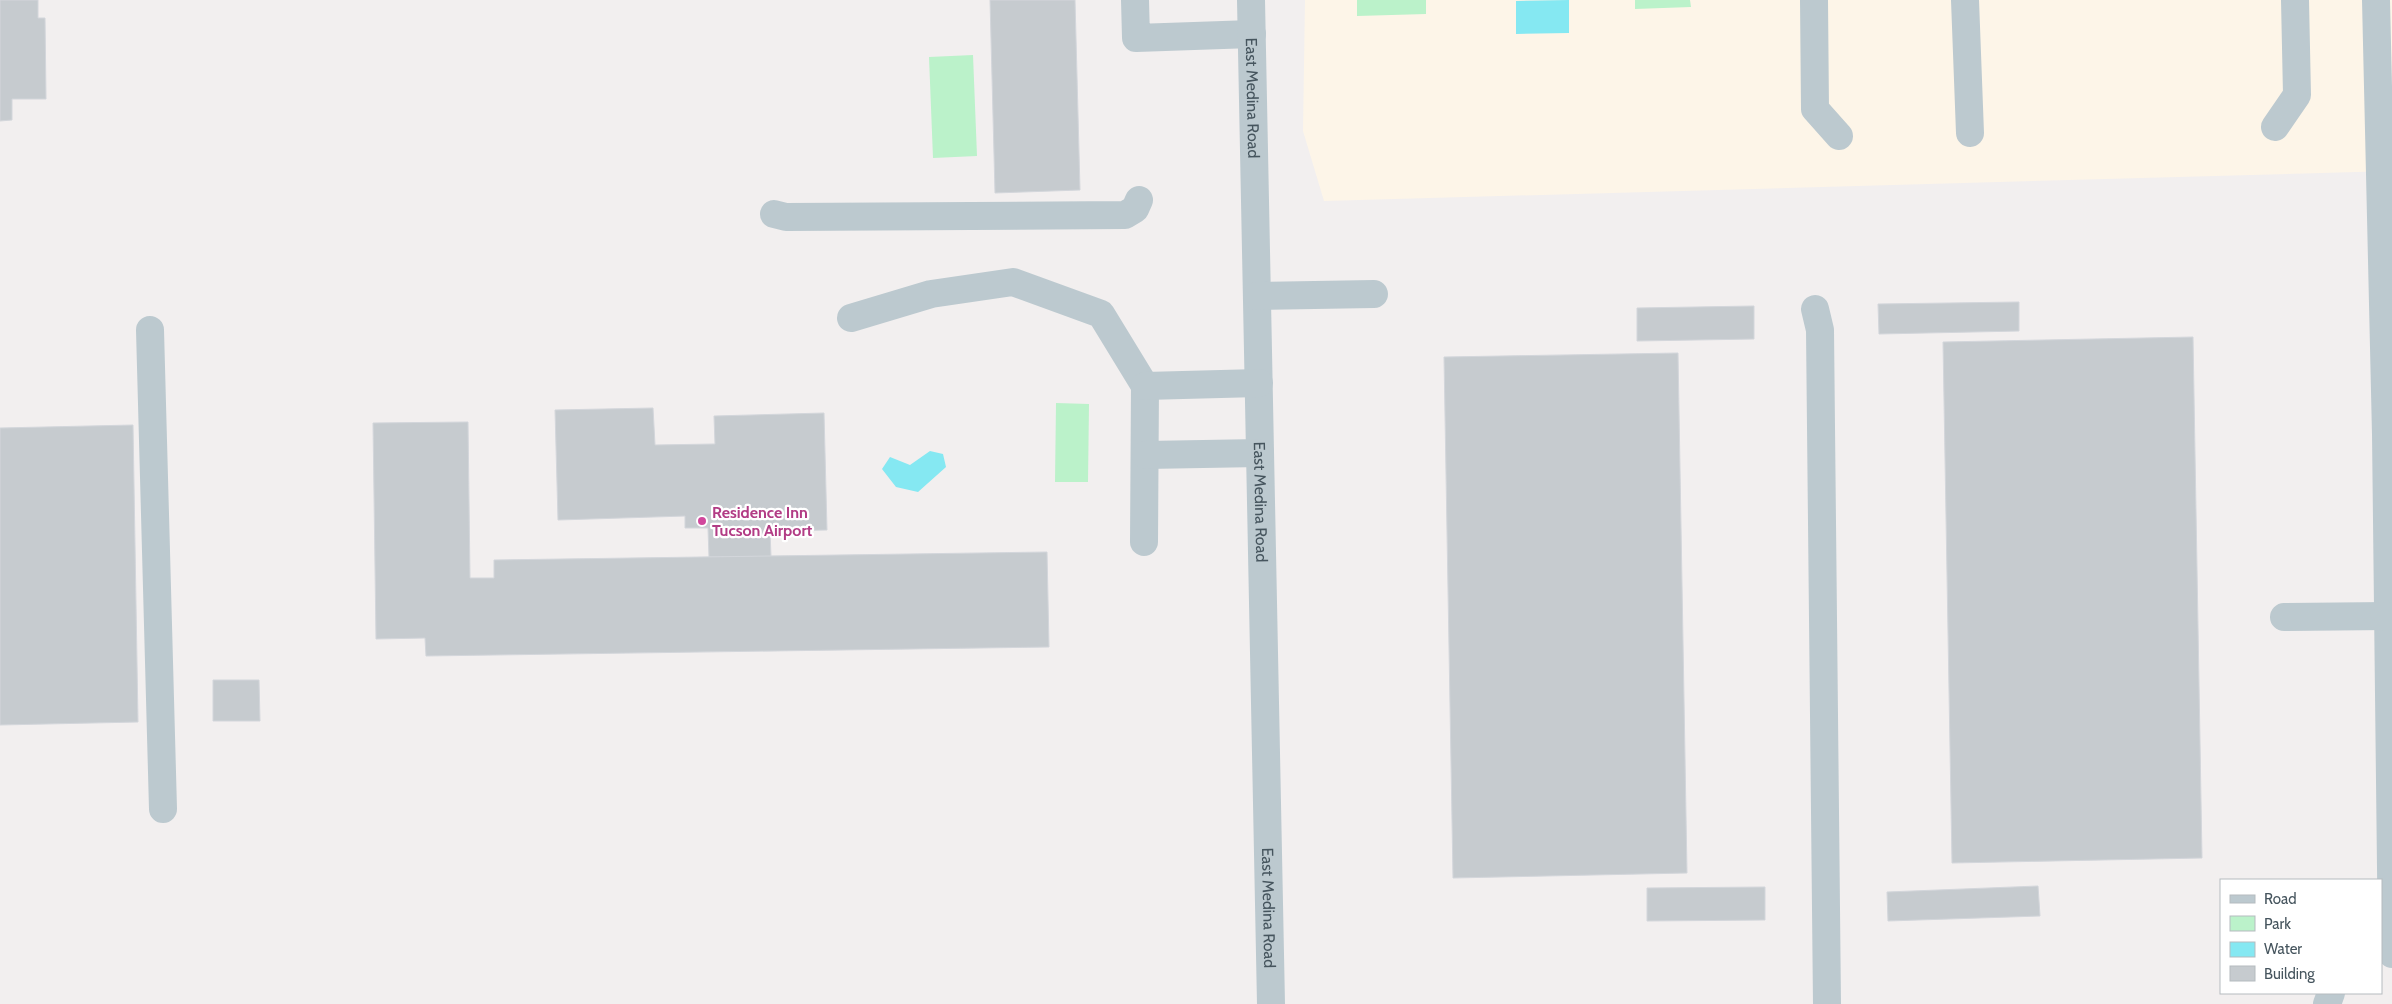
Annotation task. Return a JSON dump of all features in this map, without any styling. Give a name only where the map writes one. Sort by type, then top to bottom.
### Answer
[{"type":"street","name":"East Medina Road","points":[[1251,0],[1271,1004]]},
{"type":"street","points":[[1814,0],[1815,109],[1839,136]]},
{"type":"street","points":[[1965,0],[1970,134]]},
{"type":"street","points":[[2275,127],[2297,95],[2295,0]]},
{"type":"street","points":[[2376,0],[2389,434],[2388,616],[2392,817],[2392,954]]},
{"type":"street","points":[[1131,4],[1136,38],[1252,34]]},
{"type":"street","points":[[774,214],[786,216],[1125,215],[1135,209],[1139,200]]},
{"type":"street","points":[[851,318],[931,294],[1013,282],[1101,314],[1145,386],[1144,542]]},
{"type":"street","points":[[1257,296],[1374,294]]},
{"type":"street","points":[[1815,309],[1820,330],[1827,1004]]},
{"type":"street","points":[[150,330],[163,809]]},
{"type":"street","points":[[1145,386],[1259,383]]},
{"type":"street","points":[[1146,456],[1260,453]]},
{"type":"street","points":[[2284,617],[2388,616]]},
{"type":"shaded area","points":[[1305,0],[2392,0],[2392,171],[1324,201],[1303,131]]},
{"type":"green space","points":[[1357,0],[1426,0],[1426,14],[1357,16]]},
{"type":"green space","points":[[1635,0],[1690,0],[1691,7],[1635,9]]},
{"type":"green space","points":[[973,55],[977,156],[933,158],[929,57]]},
{"type":"green space","points":[[1056,403],[1089,404],[1088,482],[1055,482]]},
{"type":"water","points":[[1569,0],[1569,33],[1516,34],[1516,1]]},
{"type":"water","points":[[930,451],[943,454],[946,467],[918,492],[896,487],[882,469],[890,457],[910,465]]},
{"type":"building","points":[[0,0],[38,0],[38,18],[45,18],[46,99],[12,99],[12,120],[0,121]]},
{"type":"building","points":[[990,0],[1075,0],[1080,190],[995,193]]},
{"type":"building","points":[[2019,302],[2019,331],[1879,334],[1878,304]]},
{"type":"building","points":[[1754,306],[1754,339],[1637,341],[1637,308]]},
{"type":"building","points":[[2193,337],[2202,858],[1952,863],[1943,342]]},
{"type":"building","points":[[1678,353],[1687,873],[1453,878],[1444,357]]},
{"type":"building","points":[[653,408],[655,445],[715,444],[714,416],[824,413],[827,530],[770,531],[771,557],[709,557],[708,528],[685,528],[685,516],[558,520],[555,410]]},
{"type":"building","points":[[468,422],[470,578],[494,578],[494,560],[1047,552],[1049,647],[426,656],[425,638],[376,639],[373,423]]},
{"type":"building","points":[[133,425],[138,722],[0,725],[0,428]]},
{"type":"building","points":[[213,680],[259,680],[260,721],[213,721]]},
{"type":"building","points":[[2038,886],[2040,916],[1888,921],[1887,892]]},
{"type":"building","points":[[1765,887],[1765,920],[1647,921],[1647,888]]},
{"type":"place","name":"Residence Inn Tucson Airport","points":[[702,521]]}]
